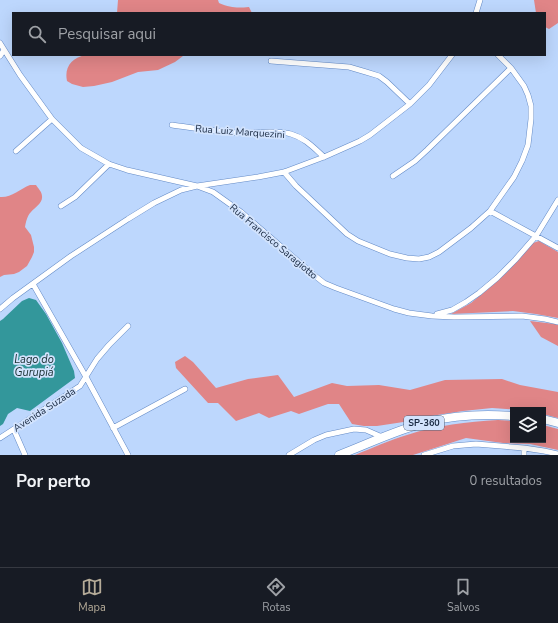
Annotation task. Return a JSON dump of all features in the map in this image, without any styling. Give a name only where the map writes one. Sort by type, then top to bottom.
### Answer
[{"type":"main road","name":"SP-360","points":[[339,455],[419,424],[452,417],[486,415],[510,416]]},
{"type":"main road","points":[[546,420],[558,423]]},
{"type":"street","points":[[476,0],[478,6]]},
{"type":"street","points":[[476,12],[480,0]]},
{"type":"street","points":[[0,43],[36,98],[52,119],[81,148],[109,164],[142,174],[197,186]]},
{"type":"street","points":[[0,56],[4,50]]},
{"type":"street","points":[[0,309],[71,256],[154,203],[181,190],[284,172],[324,157],[360,141],[410,104],[429,85],[451,56]]},
{"type":"street","points":[[284,172],[296,186],[347,234],[358,241],[390,254],[407,258],[419,259],[429,257],[439,252],[471,228],[490,211],[514,177],[528,145],[531,106],[528,95],[524,86],[511,68],[499,56]]},
{"type":"street","points":[[271,61],[349,67],[379,76],[410,104]]},
{"type":"street","points":[[392,176],[416,161],[511,68]]},
{"type":"street","points":[[16,151],[52,119]]},
{"type":"street","name":"Rua Luiz Marquezini","points":[[172,125],[242,133],[273,132],[291,134],[312,145],[324,157]]},
{"type":"street","points":[[61,206],[75,197],[109,164]]},
{"type":"street","name":"Rua Francisco Saragiotto","points":[[197,186],[213,192],[242,212],[314,276],[324,283],[394,309],[409,313],[454,317],[522,316],[558,322]]},
{"type":"street","points":[[432,316],[452,310],[466,302],[497,278],[536,236],[558,200]]},
{"type":"street","points":[[490,211],[558,248]]},
{"type":"street","points":[[33,284],[128,455]]},
{"type":"street","name":"Avenida Suzada","points":[[0,438],[80,386],[97,359],[128,326]]},
{"type":"street","points":[[113,428],[185,389]]},
{"type":"street","points":[[289,455],[302,446],[326,435],[354,429],[366,430],[383,438]]},
{"type":"street","points":[[14,430],[25,455]]},
{"type":"street","points":[[424,455],[453,446],[476,444],[524,448],[558,454]]},
{"type":"street","points":[[524,448],[524,455]]},
{"type":"shaded area","points":[[118,0],[218,0],[219,3],[231,7],[249,7],[252,12],[117,12]]},
{"type":"shaded area","points":[[534,0],[558,0],[558,23],[549,29],[546,28],[546,12],[536,12]]},
{"type":"shaded area","points":[[80,56],[183,56],[175,62],[158,70],[138,72],[112,82],[83,87],[67,81],[66,76],[68,67],[76,58]]},
{"type":"shaded area","points":[[30,185],[36,185],[42,196],[40,203],[29,215],[25,227],[31,235],[34,252],[27,266],[19,272],[0,277],[0,197],[12,195]]},
{"type":"shaded area","points":[[539,241],[558,252],[558,318],[513,311],[451,314],[471,303],[506,273],[533,243]]},
{"type":"shaded area","points":[[530,321],[558,325],[558,346],[541,337]]},
{"type":"shaded area","points":[[185,356],[193,362],[216,388],[248,379],[278,375],[294,397],[332,383],[347,386],[379,385],[410,390],[445,380],[502,379],[520,385],[558,392],[558,418],[546,415],[546,407],[510,407],[510,409],[492,408],[463,411],[377,426],[364,426],[352,424],[339,404],[328,404],[299,414],[291,411],[269,418],[259,413],[236,421],[218,403],[208,403],[176,368],[175,362]]},
{"type":"shaded area","points":[[498,420],[510,421],[510,443],[546,443],[546,426],[558,429],[558,450],[530,444],[503,443],[466,438],[413,455],[355,455],[394,439],[441,426]]},
{"type":"water","name":"Lago do Gurupiá","points":[[29,298],[36,300],[46,314],[62,343],[74,371],[75,378],[30,411],[17,408],[8,414],[3,424],[0,426],[0,321],[22,301]]}]
